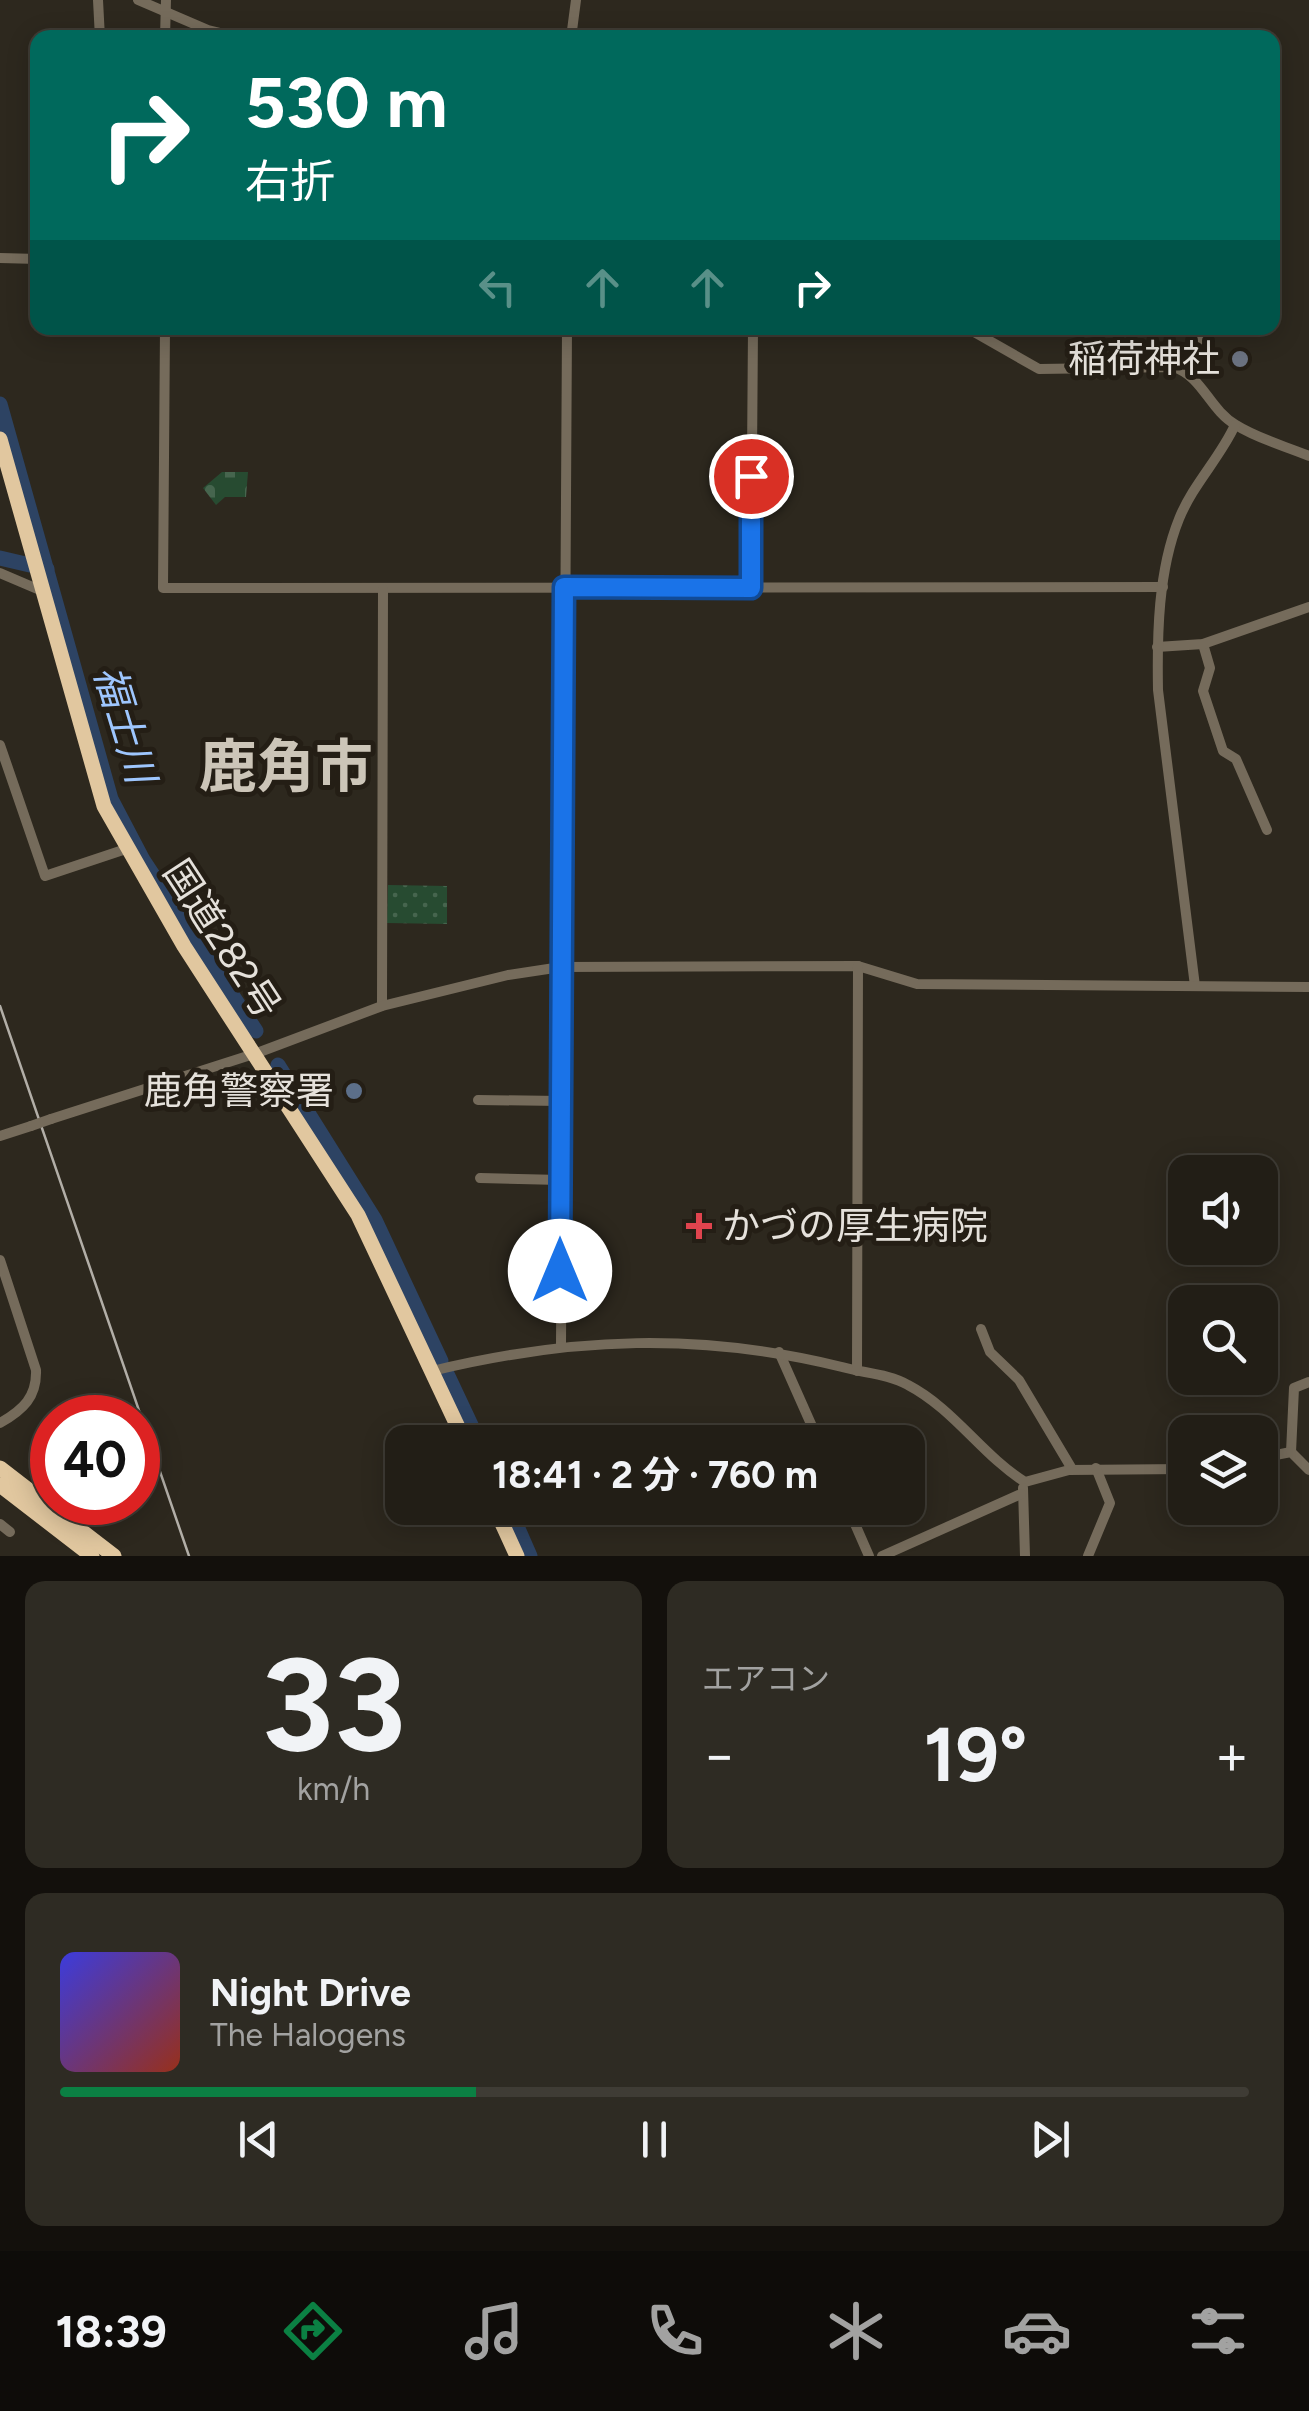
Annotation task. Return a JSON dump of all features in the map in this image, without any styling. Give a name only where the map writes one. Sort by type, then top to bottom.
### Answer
[{"type":"highway","name":"国道282号","points":[[0,439],[94,778],[126,849],[358,1216],[457,1425]]},
{"type":"highway","points":[[0,1468],[114,1556]]},
{"type":"highway","points":[[0,1485],[92,1556]]},
{"type":"highway","points":[[503,1525],[517,1556]]},
{"type":"street","points":[[98,0],[100,30]]},
{"type":"street","points":[[138,0],[217,30]]},
{"type":"street","points":[[166,0],[167,30]]},
{"type":"street","points":[[573,30],[576,0]]},
{"type":"street","points":[[0,258],[30,260]]},
{"type":"street","points":[[165,335],[162,588],[1163,587]]},
{"type":"street","points":[[561,1345],[567,335]]},
{"type":"street","points":[[751,588],[753,335]]},
{"type":"street","points":[[978,335],[1039,369],[1158,364],[1194,376],[1209,400],[1235,425],[1309,456]]},
{"type":"street","points":[[1194,376],[1200,335]]},
{"type":"street","points":[[1195,986],[1158,690],[1157,647],[1163,587],[1178,521],[1235,425]]},
{"type":"street","points":[[0,573],[40,586]]},
{"type":"street","points":[[382,1006],[383,589]]},
{"type":"street","points":[[1157,647],[1202,644],[1309,608]]},
{"type":"street","points":[[1202,644],[1210,668],[1203,692],[1223,751],[1236,760],[1267,830]]},
{"type":"street","points":[[0,745],[45,876],[126,849]]},
{"type":"street","points":[[857,1372],[858,966]]},
{"type":"street","points":[[0,1136],[257,1053],[382,1006],[438,990],[561,968],[858,966],[917,984],[1309,987]]},
{"type":"street","points":[[478,1100],[560,1101]]},
{"type":"street","points":[[480,1178],[561,1180]]},
{"type":"street","points":[[0,1260],[36,1370],[37,1389],[19,1412],[0,1423]]},
{"type":"street","points":[[982,1330],[990,1352],[1019,1380],[1072,1470]]},
{"type":"street","points":[[432,1371],[519,1350],[655,1343],[779,1352],[902,1382],[922,1392],[1023,1488],[1025,1556]]},
{"type":"street","points":[[779,1352],[811,1425]]},
{"type":"street","points":[[1309,1382],[1294,1388],[1291,1398],[1292,1452],[1309,1470]]},
{"type":"street","points":[[1278,1455],[1292,1452]]},
{"type":"street","points":[[1088,1556],[1110,1503],[1096,1468]]},
{"type":"street","points":[[882,1556],[1023,1488],[1072,1470],[1168,1469]]},
{"type":"street","points":[[855,1525],[869,1556]]},
{"type":"green space","points":[[222,472],[248,472],[246,497],[225,497],[216,505],[203,488]]},
{"type":"green space","points":[[388,885],[447,886],[447,924],[387,923]]},
{"type":"waterway","name":"福士川","points":[[0,404],[111,799],[143,860],[256,1031]]},
{"type":"waterway","points":[[0,558],[47,569]]},
{"type":"waterway","name":"福士川","points":[[278,1065],[375,1220],[441,1361]]},
{"type":"waterway","name":"福士川","points":[[447,1374],[471,1425]]},
{"type":"waterway","name":"福士川","points":[[516,1525],[530,1556]]},
{"type":"railway","points":[[0,1006],[189,1556]]},
{"type":"place","name":"稲荷神社","points":[[1240,359]]},
{"type":"place","name":"鹿角警察署","points":[[354,1091]]},
{"type":"place","name":"かづの厚生病院","points":[[699,1226]]},
{"type":"district","name":"鹿角市","points":[[286,767]]},
{"type":"route","points":[[560,1271],[564,587],[751,588],[751,476]]}]
